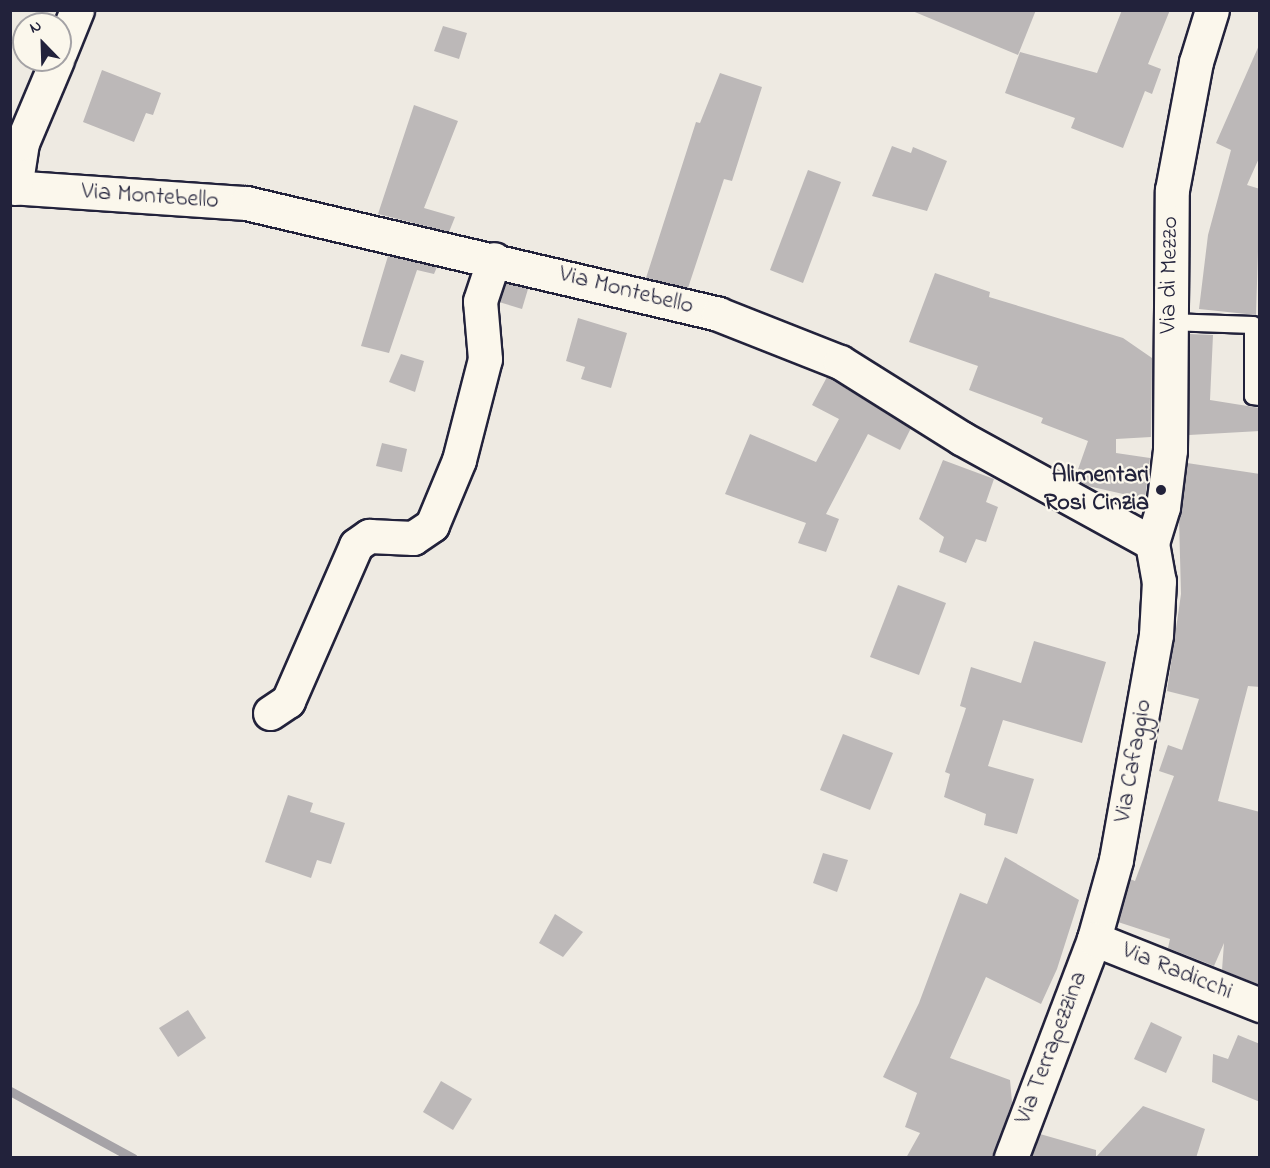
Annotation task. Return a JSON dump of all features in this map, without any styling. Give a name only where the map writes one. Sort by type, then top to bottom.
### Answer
[{"type":"street","name":"Via di Mezzo","points":[[1152,543],[1163,507],[1170,450],[1168,322],[1172,190],[1196,62],[1212,10]]},
{"type":"street","points":[[13,188],[22,143],[52,72]]},
{"type":"street","name":"Via Montebello","points":[[13,188],[246,203],[494,259],[718,314],[840,362],[961,438],[1152,543]]},
{"type":"street","points":[[270,713],[288,701],[356,545],[369,536],[413,538],[432,525],[459,460],[485,359],[480,301],[494,259]]},
{"type":"street","name":"Via Cafaggio","points":[[1094,939],[1132,774],[1156,635],[1159,581],[1152,543]]},
{"type":"street","name":"Via Radicchi","points":[[1094,939],[1260,1005]]},
{"type":"street","name":"Via Terrapezzina","points":[[1011,1158],[1094,939]]},
{"type":"lane","points":[[1168,322],[1253,325],[1253,396],[1260,397]]},
{"type":"building","points":[[910,10],[1036,10],[1018,55]]},
{"type":"building","points":[[1122,10],[1170,10],[1148,64],[1161,69],[1152,94],[1145,91],[1123,148],[1071,128],[1075,118],[1005,93],[1020,52],[1097,73]]},
{"type":"building","points":[[443,26],[467,33],[459,59],[434,51]]},
{"type":"building","points":[[1260,43],[1260,156],[1247,185],[1260,189],[1256,315],[1199,309],[1208,235],[1231,150],[1216,143]]},
{"type":"building","points":[[102,70],[161,93],[153,115],[146,113],[134,142],[83,122]]},
{"type":"building","points":[[720,73],[762,87],[732,181],[724,179],[688,288],[646,278],[696,122],[700,123]]},
{"type":"building","points":[[414,105],[458,121],[424,208],[455,217],[449,232],[378,214]]},
{"type":"building","points":[[892,146],[911,153],[913,147],[947,161],[927,211],[872,196]]},
{"type":"building","points":[[808,170],[841,182],[803,283],[770,270]]},
{"type":"building","points":[[388,256],[437,267],[434,274],[417,270],[389,353],[361,346]]},
{"type":"building","points":[[935,273],[990,292],[989,297],[1123,338],[1152,358],[1151,437],[1116,439],[1116,453],[1150,458],[1145,499],[1088,486],[1075,478],[1088,441],[1041,423],[1043,418],[969,390],[978,366],[909,342]]},
{"type":"building","points":[[506,283],[528,289],[522,309],[499,302]]},
{"type":"building","points":[[578,318],[627,333],[611,388],[581,379],[585,367],[566,361]]},
{"type":"building","points":[[1190,334],[1213,335],[1210,400],[1260,408],[1260,431],[1189,435]]},
{"type":"building","points":[[401,354],[424,361],[415,392],[389,382]]},
{"type":"building","points":[[827,377],[911,428],[900,450],[868,434],[826,514],[839,519],[826,552],[798,543],[806,523],[725,494],[750,434],[816,462],[839,419],[812,405]]},
{"type":"building","points":[[382,443],[407,449],[402,472],[376,466]]},
{"type":"building","points":[[943,460],[994,479],[986,502],[998,507],[986,542],[976,539],[966,563],[939,552],[944,537],[919,519]]},
{"type":"building","points":[[1187,463],[1260,474],[1260,687],[1248,686],[1218,801],[1260,812],[1260,985],[1222,970],[1224,943],[1214,966],[1168,948],[1170,939],[1118,922],[1130,879],[1135,881],[1174,776],[1159,771],[1168,745],[1182,750],[1199,699],[1167,691],[1181,594],[1179,519]]},
{"type":"building","points":[[898,585],[946,603],[919,675],[870,657]]},
{"type":"building","points":[[1034,641],[1106,662],[1082,743],[1003,720],[988,766],[1034,779],[1017,834],[984,825],[986,814],[944,797],[950,774],[945,772],[966,708],[960,706],[971,667],[1021,683]]},
{"type":"building","points":[[843,734],[893,753],[870,810],[820,790]]},
{"type":"building","points":[[288,795],[313,803],[310,812],[345,823],[331,864],[317,860],[311,878],[265,862]]},
{"type":"building","points":[[823,853],[848,860],[837,892],[813,883]]},
{"type":"building","points":[[1005,857],[1079,900],[1057,969],[1041,1004],[986,977],[950,1058],[1010,1080],[1012,1102],[993,1158],[906,1158],[920,1133],[905,1127],[917,1093],[883,1077],[919,1003],[960,893],[987,904]]},
{"type":"building","points":[[555,914],[583,932],[563,957],[539,943]]},
{"type":"building","points":[[188,1010],[206,1038],[178,1057],[159,1028]]},
{"type":"building","points":[[1151,1022],[1182,1037],[1166,1073],[1134,1059]]},
{"type":"building","points":[[1238,1035],[1260,1044],[1260,1102],[1212,1082],[1213,1054],[1228,1059]]},
{"type":"building","points":[[441,1081],[472,1099],[453,1130],[423,1112]]},
{"type":"building","points":[[1143,1106],[1205,1129],[1196,1158],[1031,1158],[1040,1134],[1096,1150],[1096,1157]]},
{"type":"waterway","points":[[10,1091],[133,1158]]},
{"type":"place","name":"Alimentari Rosi Cinzia","points":[[1161,490]]}]
